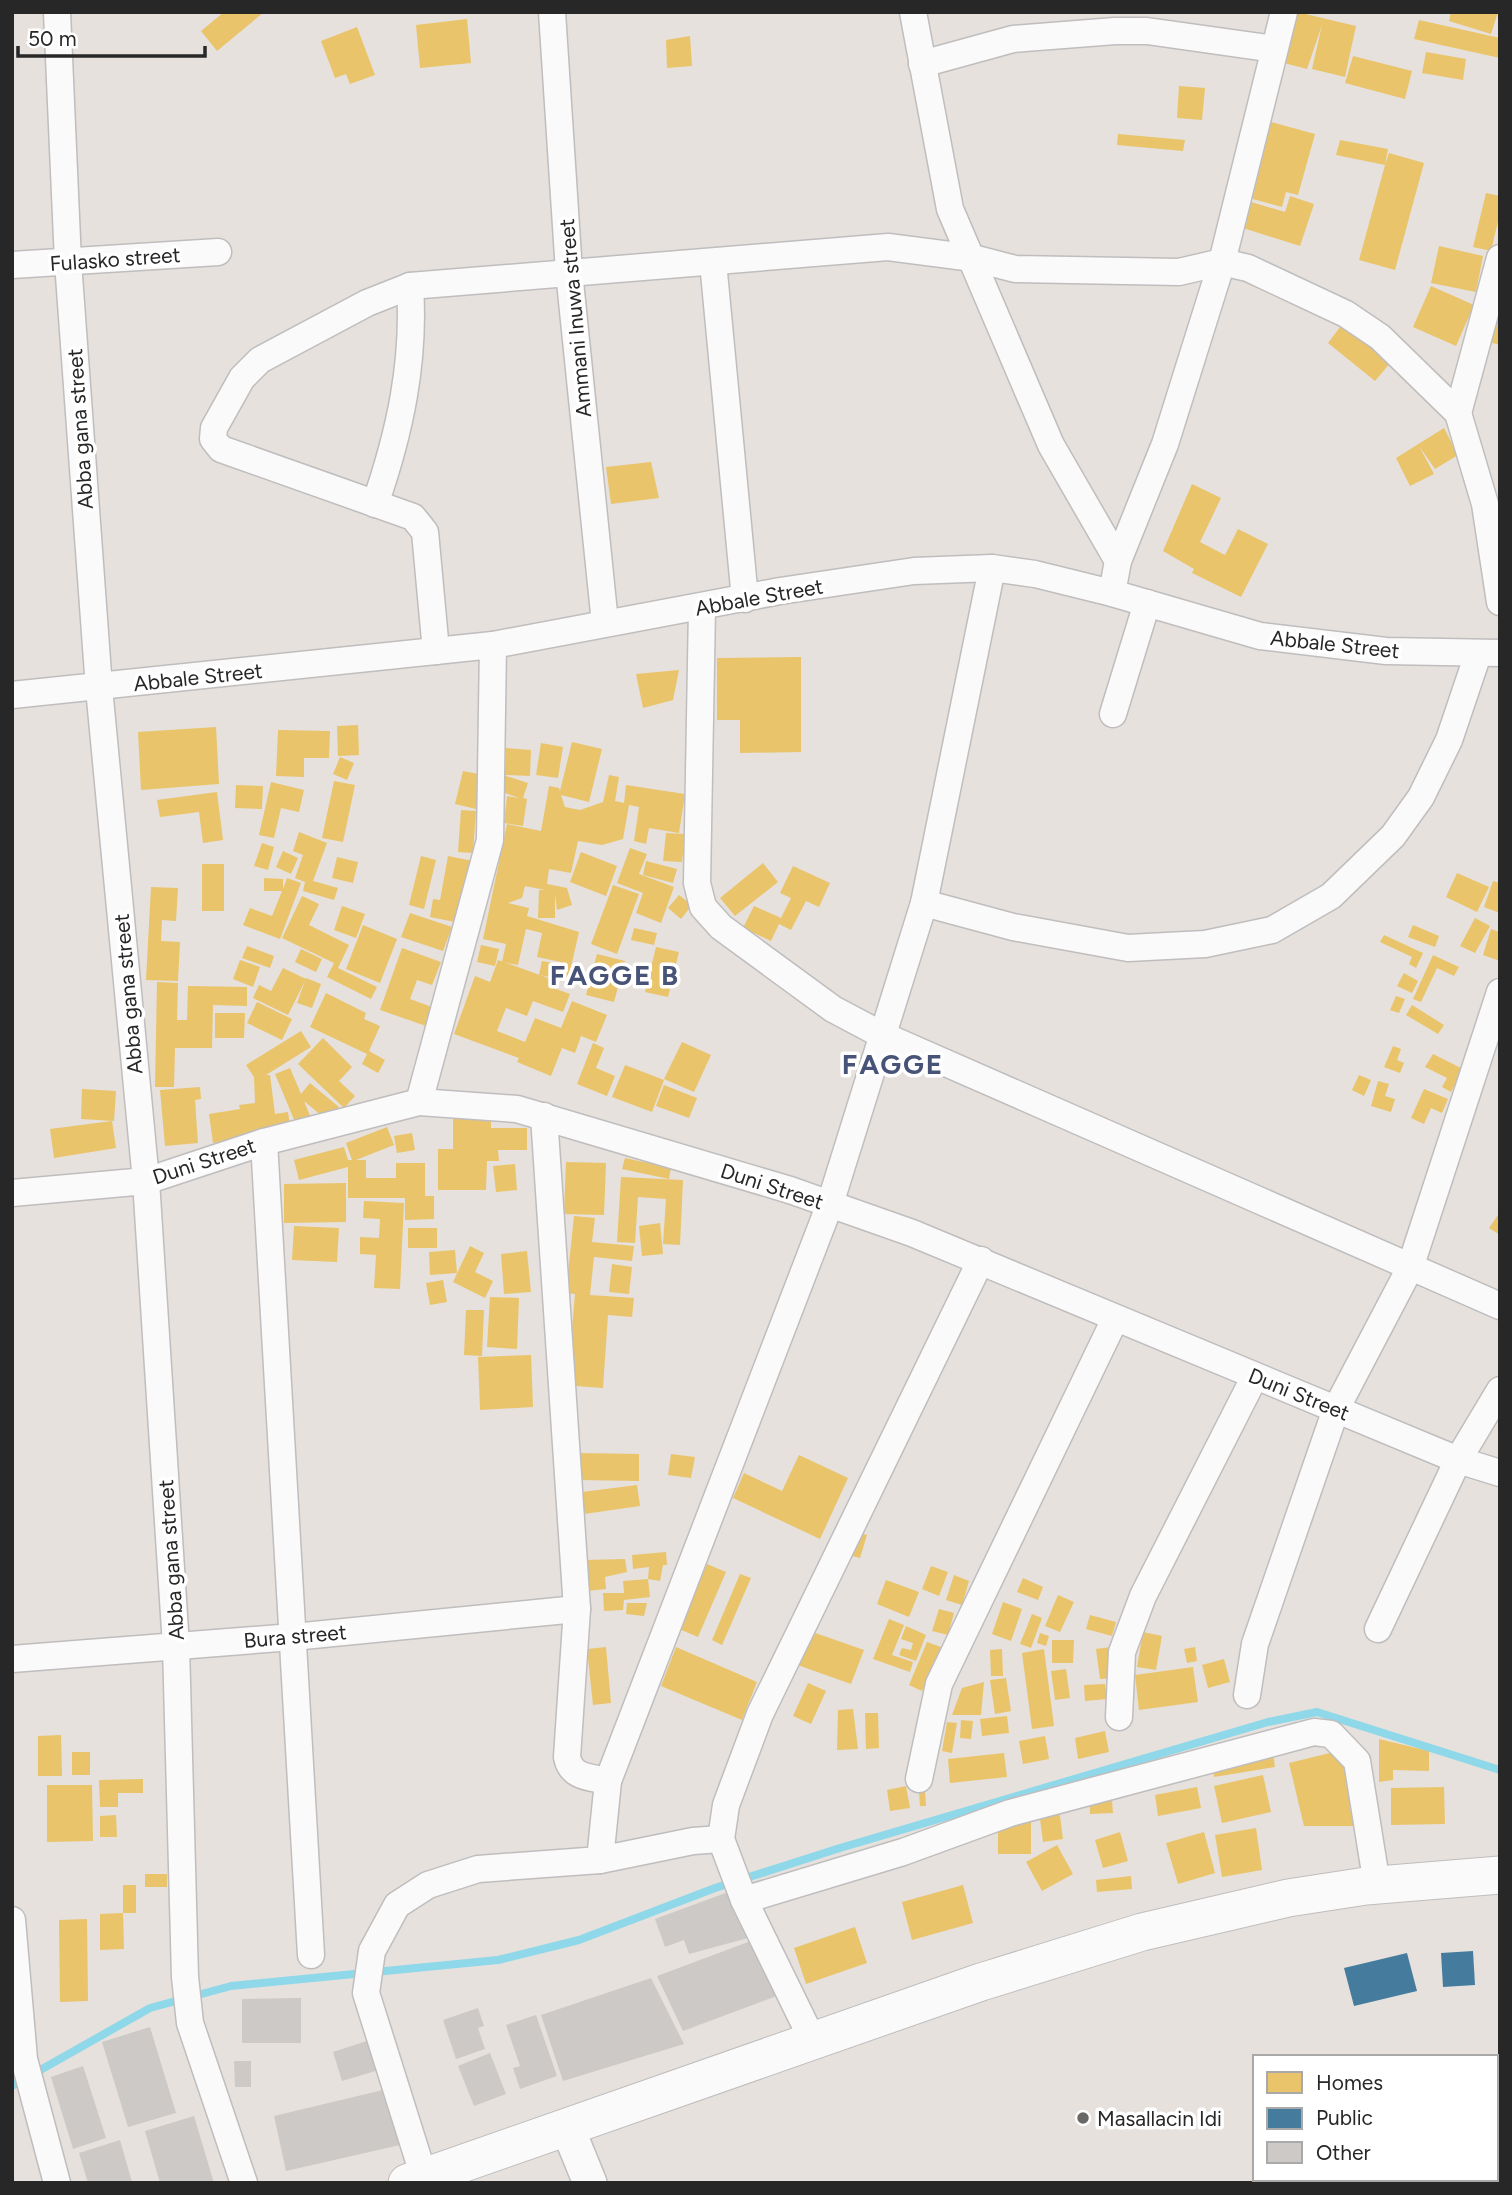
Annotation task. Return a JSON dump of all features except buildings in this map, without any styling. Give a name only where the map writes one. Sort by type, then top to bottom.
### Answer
[{"type":"main road","points":[[476,2183],[572,2138],[813,2042],[992,1978],[1142,1932],[1289,1898],[1377,1885],[1500,1875]]},
{"type":"main road","points":[[415,2180],[572,2138],[1126,1957],[1332,1912],[1500,1900]]},
{"type":"street","name":"Abba gana street","points":[[57,12],[68,262],[99,688],[146,1181],[176,1646],[185,1977],[190,2023],[244,2183]]},
{"type":"street","name":"Ammani Inuwa street","points":[[552,12],[569,272],[605,623]]},
{"type":"street","points":[[913,12],[950,208],[974,258],[1051,445],[1118,561]]},
{"type":"street","points":[[1112,593],[1118,561],[1165,444],[1222,262],[1284,12]]},
{"type":"street","points":[[922,64],[1013,39],[1115,32],[1147,31],[1274,49]]},
{"type":"street","points":[[436,651],[425,532],[413,517],[221,449],[213,439],[214,428],[242,378],[260,360],[367,303],[410,286],[888,247],[974,258],[1015,269],[1179,272],[1222,262],[1248,268],[1346,314],[1380,337],[1458,413],[1485,504],[1500,603]]},
{"type":"street","name":"Fulasko street","points":[[12,265],[218,252]]},
{"type":"street","points":[[1458,413],[1500,258]]},
{"type":"street","points":[[713,262],[744,599]]},
{"type":"street","points":[[375,504],[392,455],[409,377],[413,325],[410,286]]},
{"type":"street","points":[[600,1860],[608,1782],[830,1204],[924,903],[992,568]]},
{"type":"street","name":"Abbale Street","points":[[12,695],[493,645],[605,623],[914,571],[992,568],[1035,574],[1112,593],[1260,636],[1386,651],[1489,653]]},
{"type":"street","points":[[1113,714],[1147,603]]},
{"type":"street","points":[[702,608],[697,883],[703,907],[721,927],[833,1009],[882,1035],[1500,1306]]},
{"type":"street","points":[[419,1102],[490,840],[493,645]]},
{"type":"street","points":[[924,903],[1013,927],[1128,948],[1205,944],[1272,930],[1331,896],[1394,836],[1421,797],[1489,653]]},
{"type":"street","points":[[1247,1695],[1255,1644],[1336,1409],[1410,1268],[1497,1009]]},
{"type":"street","name":"Duni Street","points":[[12,1193],[146,1181],[264,1142],[419,1102],[517,1108],[830,1204],[981,1260],[1115,1319],[1458,1460],[1500,1474]]},
{"type":"street","points":[[544,1116],[577,1609],[567,1757],[569,1767],[576,1774],[608,1782]]},
{"type":"street","points":[[264,1142],[311,1955]]},
{"type":"street","points":[[813,2042],[744,1900],[721,1839],[726,1805],[760,1714],[981,1260]]},
{"type":"street","points":[[919,1779],[939,1684],[1115,1319]]},
{"type":"street","points":[[1119,1717],[1122,1651],[1143,1596],[1255,1376]]},
{"type":"street","points":[[1378,1629],[1458,1460],[1500,1390]]},
{"type":"street","name":"Bura street","points":[[12,1659],[293,1637],[577,1609]]},
{"type":"street","points":[[744,1900],[903,1853],[1010,1813],[1314,1732],[1331,1734],[1357,1761],[1377,1885]]},
{"type":"street","points":[[415,2180],[366,1993],[372,1951],[397,1906],[428,1885],[478,1869],[600,1860],[693,1841],[721,1839]]},
{"type":"street","points":[[12,1920],[24,2059],[57,2183]]},
{"type":"street","points":[[572,2138],[590,2183]]},
{"type":"waterway","points":[[12,2086],[150,2008],[231,1986],[498,1960],[579,1940],[715,1888],[840,1848],[1268,1722],[1317,1712],[1500,1770]]},
{"type":"place","name":"Masallacin Idi","points":[[1083,2118]]},
{"type":"district","name":"FAGGE B","points":[[615,975]]},
{"type":"district","name":"FAGGE","points":[[893,1064]]}]
